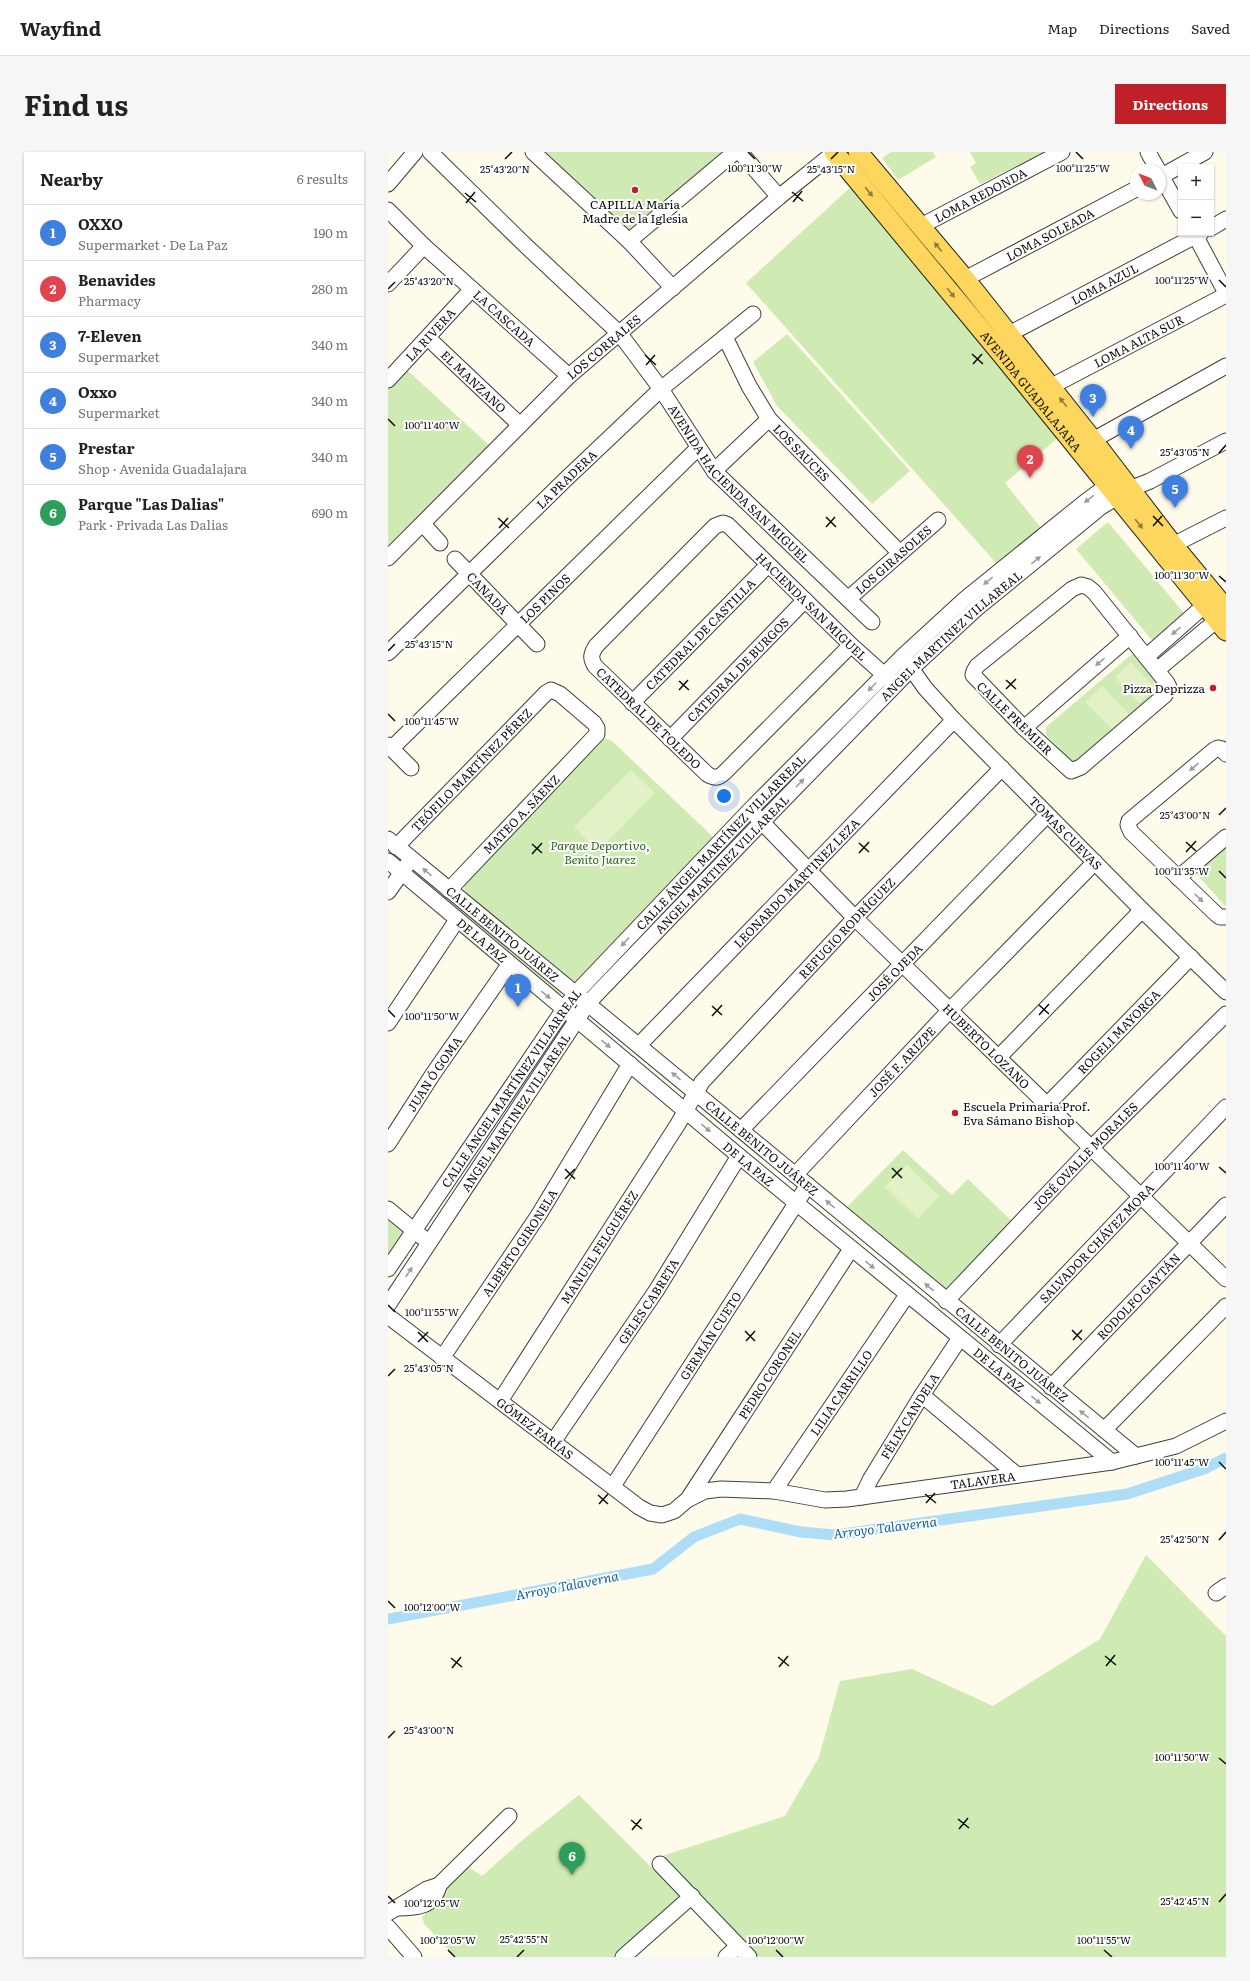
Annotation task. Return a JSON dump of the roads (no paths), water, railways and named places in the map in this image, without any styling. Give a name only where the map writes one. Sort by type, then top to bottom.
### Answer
[{"type":"main road","name":"AVENIDA GUADALAJARA","points":[[835,152],[1085,444],[1219,609]]},
{"type":"main road","name":"AVENIDA GUADALAJARA","points":[[858,152],[965,279],[1009,334],[1050,387],[1085,444]]},
{"type":"main road","name":"AVENIDA GUADALAJARA","points":[[1119,487],[1174,545],[1219,609]]},
{"type":"street","points":[[388,184],[415,152]]},
{"type":"street","name":"AVENIDA HACIENDA SAN MIGUEL","points":[[430,152],[524,244],[620,334],[661,389],[714,471],[872,622]]},
{"type":"street","points":[[533,152],[629,241],[674,288]]},
{"type":"street","points":[[629,241],[735,152]]},
{"type":"street","points":[[740,152],[779,197]]},
{"type":"street","name":"LOS CORRALES","points":[[388,558],[569,376],[779,197],[835,152]]},
{"type":"street","name":"LOMA REDONDA","points":[[921,226],[1062,152]]},
{"type":"street","points":[[1148,152],[1155,164]]},
{"type":"street","points":[[1166,171],[1205,152]]},
{"type":"street","points":[[1166,185],[1178,206]]},
{"type":"street","name":"LOMA SOLEADA","points":[[965,279],[1130,192]]},
{"type":"street","name":"LA CASCADA","points":[[388,210],[424,246],[569,376]]},
{"type":"street","points":[[1214,226],[1226,219]]},
{"type":"street","name":"LOMA AZUL","points":[[1009,334],[1193,236]]},
{"type":"street","points":[[1198,236],[1226,294]]},
{"type":"street","points":[[388,284],[424,246]]},
{"type":"street","name":"LA RIVERA","points":[[388,380],[472,289]]},
{"type":"street","name":"LOMA ALTA SUR","points":[[1050,387],[1226,294]]},
{"type":"street","name":"LA PRADERA","points":[[388,653],[566,479],[661,389],[753,314]]},
{"type":"street","name":"LOS SAUCES","points":[[725,337],[749,386],[769,420],[900,554]]},
{"type":"street","name":"EL MANZANO","points":[[428,338],[520,425]]},
{"type":"street","points":[[1085,444],[1226,366]]},
{"type":"street","points":[[714,471],[769,420]]},
{"type":"street","points":[[1119,487],[1150,481],[1226,442]]},
{"type":"street","name":"LOS PINOS","points":[[390,747],[519,624],[698,448]]},
{"type":"street","name":"CALLE ÁNGEL MARTÍNEZ VILLARREAL","points":[[388,1269],[564,1008],[582,998],[750,810],[903,656],[965,599],[1119,487]]},
{"type":"street","name":"ANGEL MARTINEZ VILLAREAL","points":[[388,1305],[576,1019],[582,998],[762,822],[912,669],[976,609],[1101,507],[1119,487]]},
{"type":"street","points":[[1174,545],[1226,518]]},
{"type":"street","name":"LOS GIRASOLES","points":[[848,599],[938,520]]},
{"type":"street","name":"CATEDRAL DE TOLEDO","points":[[728,525],[719,523],[714,526],[596,646],[592,652],[591,659],[595,666],[632,704],[707,774],[714,778],[719,777],[851,645]]},
{"type":"street","points":[[423,524],[440,543]]},
{"type":"street","name":"HACIENDA SAN MIGUEL","points":[[728,525],[851,645],[896,685]]},
{"type":"street","name":"CANADÁ","points":[[455,559],[537,644]]},
{"type":"street","name":"CATEDRAL DE CASTILLA","points":[[632,704],[768,564]]},
{"type":"street","name":"CALLE PREMIER","points":[[1081,585],[1088,587],[1094,592],[1146,657],[1169,687],[1165,695],[1076,770],[1067,768],[1024,728],[973,676],[974,671],[978,666],[1072,589],[1081,585]]},
{"type":"street","name":"CATEDRAL DE BURGOS","points":[[670,739],[805,600]]},
{"type":"street","points":[[1146,657],[1219,609]]},
{"type":"street","points":[[1157,670],[1219,609]]},
{"type":"street","points":[[1024,728],[1130,636]]},
{"type":"street","points":[[903,656],[912,669]]},
{"type":"street","name":"TOMAS CUEVAS","points":[[912,669],[925,688],[954,720],[1094,862],[1191,957],[1223,983]]},
{"type":"street","name":"TEÓFILO MARTÍNEZ PÉREZ","points":[[392,843],[546,693],[551,690],[555,690],[594,723],[597,728],[597,734],[594,739]]},
{"type":"street","name":"LEONARDO MARTINEZ LEZA","points":[[640,1046],[954,720]]},
{"type":"street","name":"MATEO A. SÁENZ","points":[[449,890],[594,739]]},
{"type":"street","points":[[390,747],[411,768]]},
{"type":"street","points":[[1226,754],[1218,748],[1214,750],[1129,821],[1128,825],[1131,832],[1216,914],[1220,917],[1226,917]]},
{"type":"street","name":"REFUGIO RODRÍGUEZ","points":[[696,1092],[702,1082],[855,918],[1002,768]]},
{"type":"street","name":"HUBERTO LOZANO","points":[[750,810],[855,918],[1046,1106],[1092,1147],[1141,1197],[1226,1279]]},
{"type":"street","name":"JOSÉ OJEDA","points":[[741,1130],[1048,815]]},
{"type":"street","points":[[1178,878],[1226,837]]},
{"type":"street","name":"CALLE BENITO JUÁREZ","points":[[392,843],[1136,1456]]},
{"type":"street","points":[[388,892],[401,872],[412,859]]},
{"type":"street","name":"DE LA PAZ","points":[[388,862],[509,965],[564,1008],[795,1203],[1112,1462]]},
{"type":"street","name":"JOSÉ F. ARIZPE","points":[[794,1175],[950,1010],[1094,862]]},
{"type":"street","points":[[998,1058],[1142,910]]},
{"type":"street","points":[[388,1023],[457,920]]},
{"type":"street","name":"ROGELI MAYORGA","points":[[1046,1106],[1191,957]]},
{"type":"street","name":"JUAN Ó GOMA","points":[[388,1144],[433,1074],[509,965]]},
{"type":"street","name":"JOSÉ OVALLE MORALES","points":[[946,1301],[1092,1147],[1226,1014]]},
{"type":"street","name":"ALBERTO GIRONELA","points":[[442,1358],[538,1216],[630,1064]]},
{"type":"street","name":"MANUEL FELGUÉREZ","points":[[500,1401],[670,1137],[696,1092]]},
{"type":"street","name":"SALVADOR CHÁVEZ MORA","points":[[1000,1345],[1226,1106]]},
{"type":"street","name":"GELES CABRETA","points":[[554,1442],[656,1291],[739,1156]]},
{"type":"street","name":"GERMÁN CUETO","points":[[613,1486],[808,1185]]},
{"type":"street","name":"RODOLFO GAYTÁN","points":[[1051,1387],[1226,1205]]},
{"type":"street","points":[[388,1209],[429,1243]]},
{"type":"street","name":"PEDRO CORONEL","points":[[687,1500],[851,1249]]},
{"type":"street","name":"LILIA CARRILLO","points":[[774,1491],[907,1295]]},
{"type":"street","points":[[1104,1430],[1226,1306]]},
{"type":"street","name":"GÓMEZ FARÍAS","points":[[388,1316],[639,1507],[650,1513],[662,1515],[674,1511],[687,1500]]},
{"type":"street","name":"FÉLIX CANDELA","points":[[862,1497],[870,1480],[922,1395],[960,1338]]},
{"type":"street","points":[[922,1395],[1017,1475]]},
{"type":"street","name":"TALAVERA","points":[[687,1500],[705,1492],[721,1488],[774,1491],[825,1500],[862,1497],[1112,1462],[1176,1446],[1226,1421]]},
{"type":"street","points":[[392,1911],[427,1889],[439,1885],[508,1816]]},
{"type":"street","points":[[660,1864],[749,1957]]},
{"type":"street","points":[[623,1957],[692,1896]]},
{"type":"street","points":[[388,1927],[414,1957]]},
{"type":"street","points":[[726,1957],[738,1946]]},
{"type":"waterway","name":"Arroyo Talaverna","points":[[388,1619],[653,1569],[694,1537],[740,1519],[801,1532],[835,1535],[1127,1494],[1204,1469],[1226,1458]]},
{"type":"place","name":"CAPILLA Maria Madre de la Iglesia","points":[[635,190]]},
{"type":"place","name":"7-Eleven","points":[[1093,417]]},
{"type":"place","name":"Oxxo","points":[[1131,449]]},
{"type":"place","name":"Benavides","points":[[1030,478]]},
{"type":"place","name":"Prestar","points":[[1175,508]]},
{"type":"place","name":"Pizza Deprizza","points":[[1213,688]]},
{"type":"place","name":"OXXO","points":[[518,1007]]},
{"type":"place","name":"Escuela Primaria Prof. Eva Sámano Bishop","points":[[955,1113]]},
{"type":"place","name":"Parque \"Las Dalias\"","points":[[572,1875]]},
{"type":"park label","name":"Parque Deportivo, Benito Juarez","points":[[600,852]]}]
